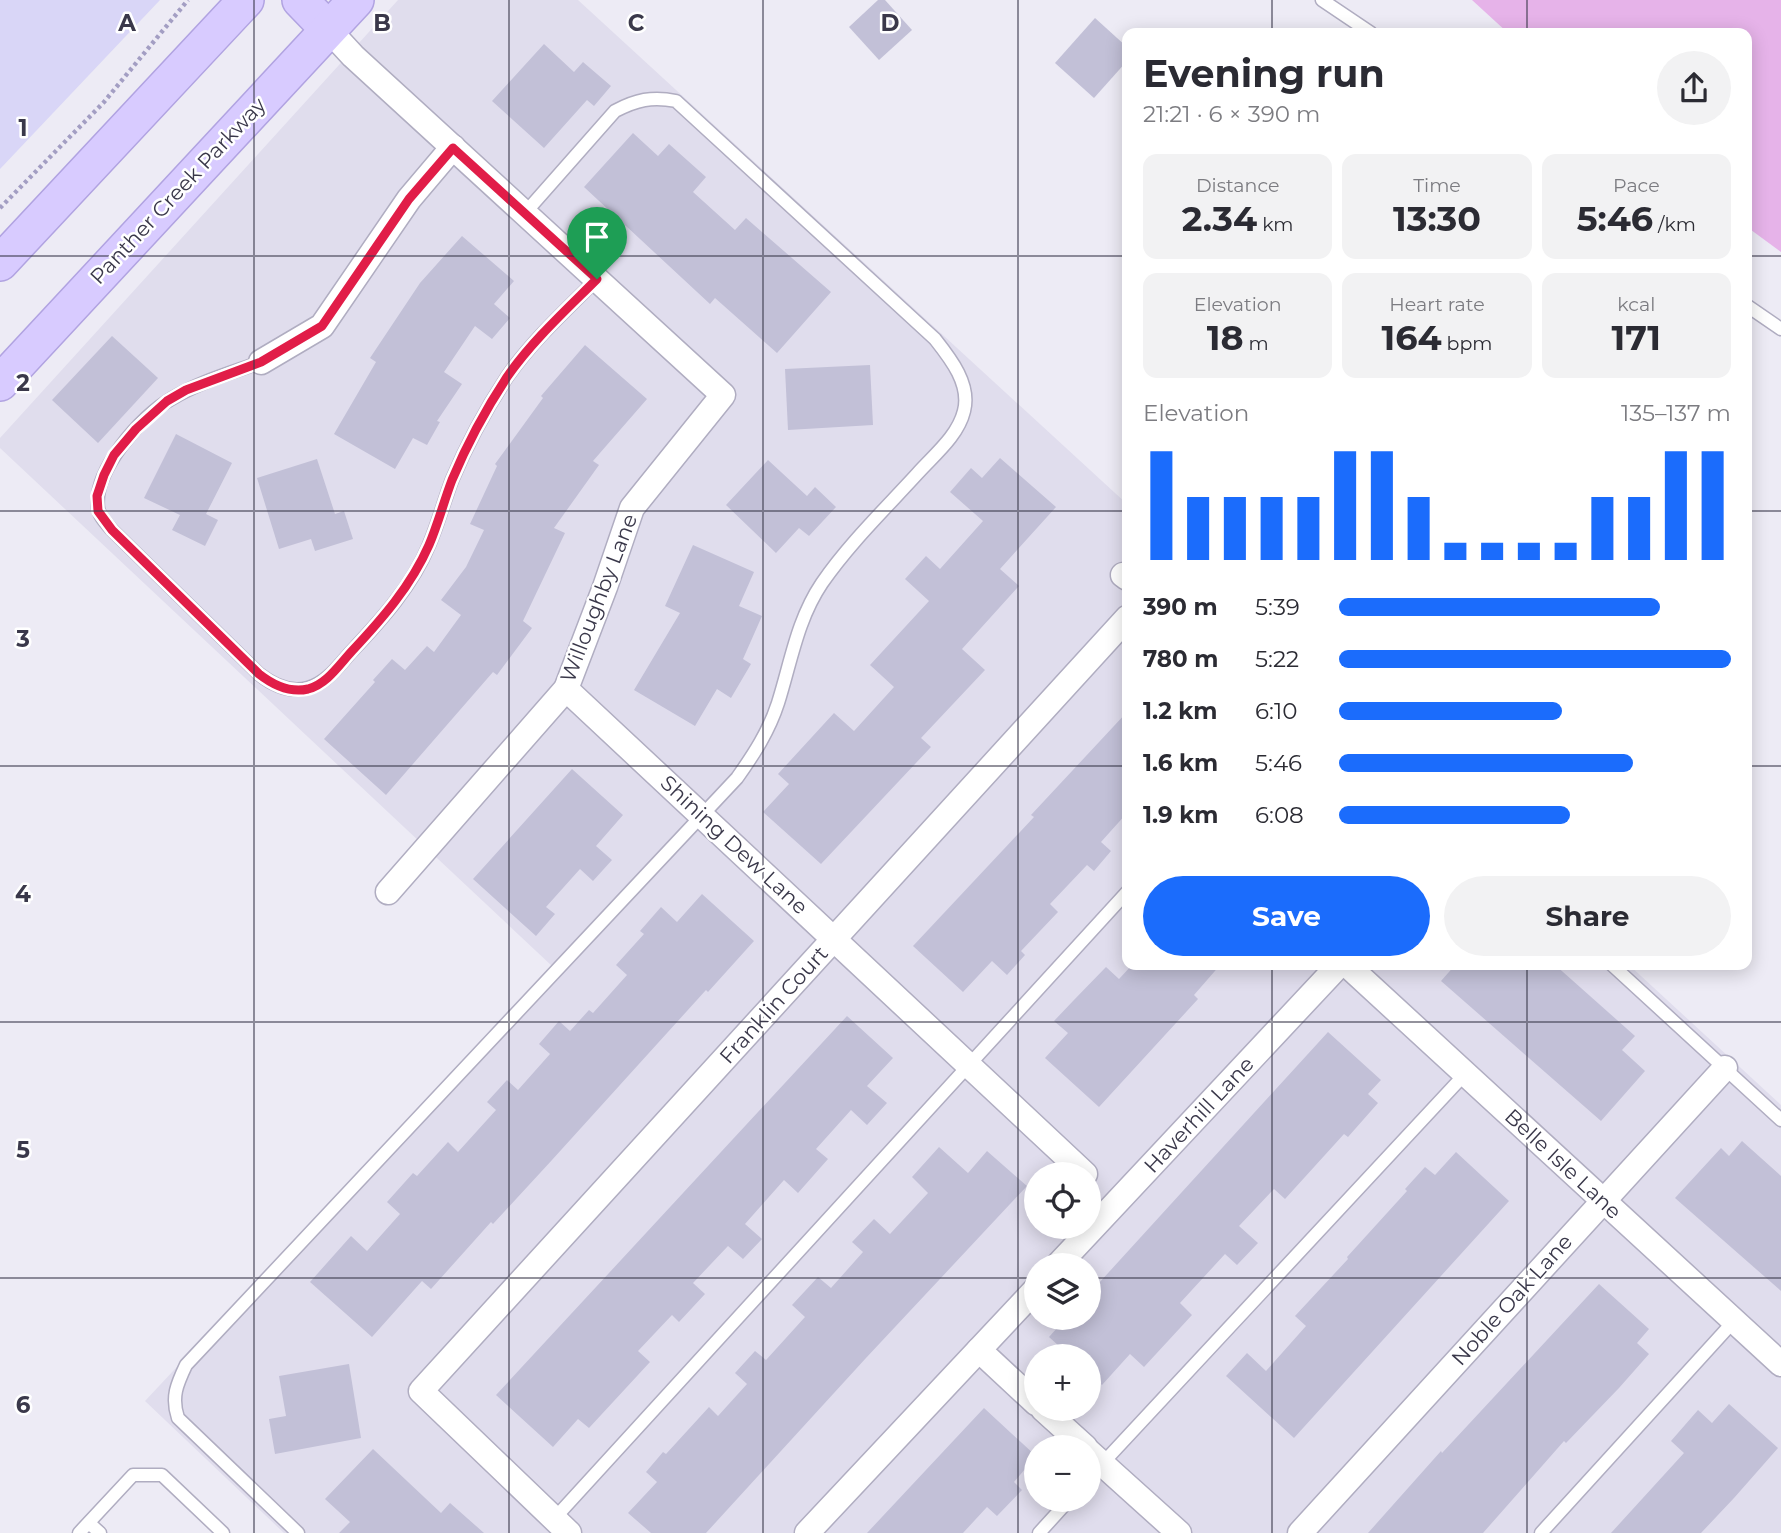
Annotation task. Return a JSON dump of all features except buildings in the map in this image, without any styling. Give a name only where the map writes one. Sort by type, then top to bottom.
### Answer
[{"type":"main road","points":[[0,263],[246,0]]},
{"type":"main road","points":[[300,0],[328,29]]},
{"type":"main road","name":"Panther Creek Parkway","points":[[0,383],[356,0]]},
{"type":"street","points":[[328,29],[353,56],[597,279]]},
{"type":"street","points":[[261,362],[322,326],[409,199],[453,148]]},
{"type":"street","name":"Willoughby Lane","points":[[388,892],[566,689],[632,508],[723,395],[597,279]]},
{"type":"street","name":"Franklin Court","points":[[562,1528],[421,1391],[1122,623]]},
{"type":"street","name":"Shining Dew Lane","points":[[566,689],[1072,1162]]},
{"type":"street","name":"Haverhill Lane","points":[[1069,1253],[1334,970]]},
{"type":"street","name":"Belle Isle Lane","points":[[1352,970],[1781,1364]]},
{"type":"street","name":"Noble Oak Lane","points":[[1300,1533],[1725,1068]]},
{"type":"street","name":"Shining Dew Lane","points":[[1101,1189],[1116,1203]]},
{"type":"street","points":[[807,1533],[1024,1302]]},
{"type":"street","points":[[978,1350],[1024,1392]]},
{"type":"street","points":[[1054,1421],[1067,1435]]},
{"type":"street","points":[[1101,1468],[1179,1533]]},
{"type":"lane","points":[[1322,0],[1364,28]]},
{"type":"lane","points":[[298,1533],[178,1418],[173,1404],[175,1389],[186,1365],[737,778],[761,745],[778,704],[792,648],[804,616],[821,585],[848,549],[954,434],[965,410],[964,390],[954,365],[935,339],[676,101],[658,97],[635,101],[615,111],[524,213]]},
{"type":"lane","points":[[261,362],[186,390],[167,401],[136,429],[114,455],[104,475],[97,496],[98,511],[112,530],[259,674],[274,685],[308,689],[326,680],[391,609],[429,545],[453,480],[477,428],[508,376],[540,336],[597,279]]},
{"type":"lane","points":[[1752,308],[1781,329]]},
{"type":"lane","points":[[562,1528],[969,1066],[1122,898]]},
{"type":"lane","points":[[1618,970],[1781,1120]]},
{"type":"lane","points":[[1101,1450],[1465,1074]]},
{"type":"lane","points":[[1541,1533],[1734,1321]]},
{"type":"lane","points":[[79,1533],[133,1475],[162,1475],[223,1533]]},
{"type":"lane","points":[[1039,1533],[1058,1512]]},
{"type":"lane","points":[[89,1523],[100,1533]]},
{"type":"path","points":[[0,208],[104,102],[188,0]]},
{"type":"shaded area","points":[[0,0],[160,0],[0,169]]},
{"type":"shaded area","points":[[398,0],[578,0],[1122,499],[1122,970],[1635,970],[1781,1105],[1781,1533],[284,1533],[145,1401],[552,966],[0,448],[0,438]]},
{"type":"shaded area","points":[[1472,0],[1781,0],[1781,252],[1752,231],[1752,28],[1503,28]]},
{"type":"route","points":[[453,148],[597,279],[540,336],[508,376],[477,428],[453,480],[429,545],[391,609],[326,680],[308,689],[274,685],[259,674],[112,530],[98,511],[97,496],[114,455],[136,429],[167,401],[186,390],[261,362],[322,326],[409,199],[453,148]]}]
